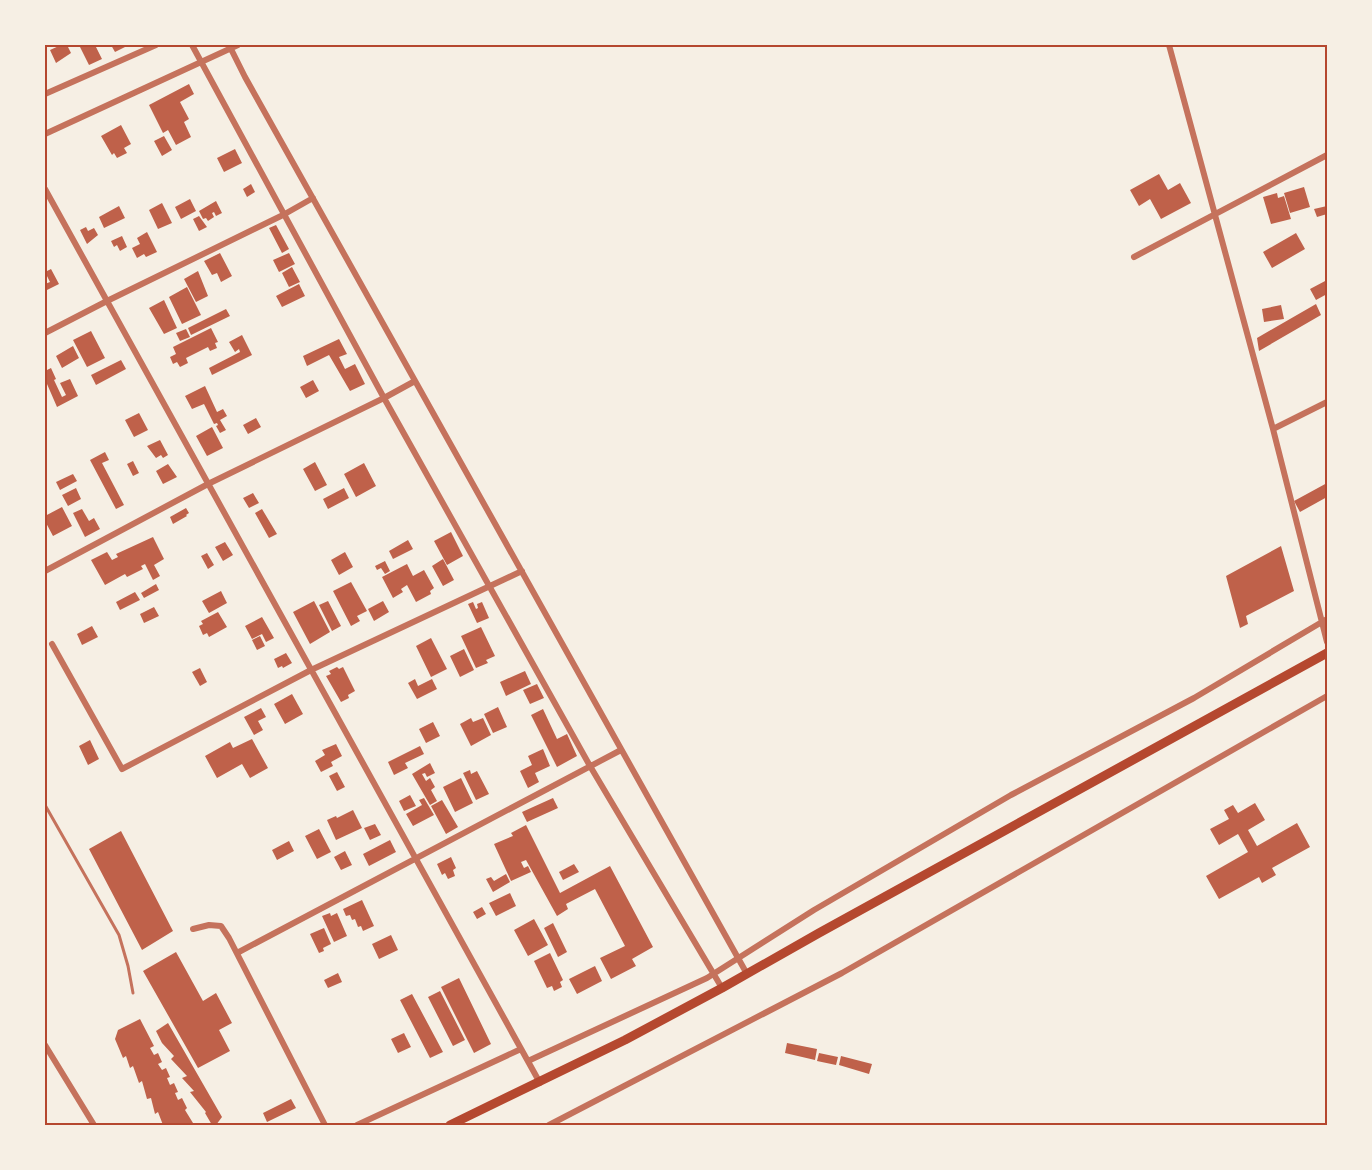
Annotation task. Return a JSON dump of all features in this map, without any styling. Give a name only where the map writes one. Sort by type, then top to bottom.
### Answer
[{"type":"highway","points":[[450,1125],[540,1083],[722,988],[1327,653]]},
{"type":"street","points":[[45,94],[156,45]]},
{"type":"street","points":[[192,45],[384,398],[590,766],[722,988]]},
{"type":"street","points":[[45,134],[238,45]]},
{"type":"street","points":[[1169,45],[1324,620],[1327,642]]},
{"type":"street","points":[[230,47],[245,78],[747,974]]},
{"type":"street","points":[[1134,257],[1327,155]]},
{"type":"street","points":[[45,189],[540,1083]]},
{"type":"street","points":[[45,333],[284,215],[313,198]]},
{"type":"street","points":[[45,571],[208,484],[415,381]]},
{"type":"street","points":[[1273,429],[1327,402]]},
{"type":"street","points":[[52,644],[122,769],[311,670],[522,571]]},
{"type":"street","points":[[528,1061],[713,974],[814,910],[1001,801],[1194,698],[1324,620]]},
{"type":"street","points":[[549,1125],[842,973],[1327,696]]},
{"type":"street","points":[[237,953],[621,750]]},
{"type":"street","points":[[193,929],[209,925],[221,926],[325,1125]]},
{"type":"street","points":[[45,1045],[94,1125]]},
{"type":"street","points":[[357,1125],[521,1049]]},
{"type":"lane","points":[[45,805],[119,935],[133,993]]},
{"type":"building","points":[[67,45],[71,53],[56,63],[50,50]]},
{"type":"building","points":[[79,45],[95,45],[102,59],[89,65]]},
{"type":"building","points":[[111,45],[129,45],[115,52]]},
{"type":"building","points":[[189,84],[194,94],[180,102],[189,119],[184,122],[191,137],[176,145],[168,130],[163,133],[149,105]]},
{"type":"building","points":[[121,125],[131,144],[124,148],[127,153],[117,158],[114,153],[112,155],[101,136]]},
{"type":"building","points":[[164,136],[172,150],[162,156],[154,141]]},
{"type":"building","points":[[235,149],[242,163],[224,172],[217,158]]},
{"type":"building","points":[[1159,174],[1168,190],[1180,183],[1191,203],[1161,219],[1150,199],[1139,206],[1130,190]]},
{"type":"building","points":[[251,184],[255,192],[247,197],[243,189]]},
{"type":"building","points":[[1304,187],[1310,207],[1290,213],[1284,193]]},
{"type":"building","points":[[1277,193],[1278,198],[1284,196],[1291,219],[1271,224],[1263,197]]},
{"type":"building","points":[[190,199],[196,211],[181,219],[175,207]]},
{"type":"building","points":[[216,201],[222,213],[216,216],[214,212],[212,213],[214,217],[208,221],[206,218],[203,219],[199,211]]},
{"type":"building","points":[[162,203],[172,223],[158,229],[149,210]]},
{"type":"building","points":[[119,206],[125,218],[104,228],[99,217]]},
{"type":"building","points":[[1327,206],[1327,214],[1317,217],[1314,209]]},
{"type":"building","points":[[199,216],[207,227],[199,231],[193,219]]},
{"type":"building","points":[[276,225],[289,249],[282,253],[269,228]]},
{"type":"building","points":[[86,227],[88,231],[94,228],[98,235],[87,244],[80,230]]},
{"type":"building","points":[[147,232],[157,252],[146,257],[144,254],[137,258],[132,248],[140,244],[137,238]]},
{"type":"building","points":[[1296,233],[1305,249],[1272,268],[1263,252]]},
{"type":"building","points":[[122,236],[127,247],[120,251],[111,241]]},
{"type":"building","points":[[220,253],[232,276],[221,282],[217,273],[212,275],[204,261]]},
{"type":"building","points":[[289,253],[295,264],[279,272],[273,260]]},
{"type":"building","points":[[292,267],[300,282],[289,287],[282,273]]},
{"type":"building","points":[[51,269],[59,284],[45,291],[45,284],[50,282],[45,272]]},
{"type":"building","points":[[198,271],[208,296],[196,302],[184,279]]},
{"type":"building","points":[[1327,280],[1327,294],[1316,300],[1310,289]]},
{"type":"building","points":[[299,284],[305,296],[282,307],[276,296]]},
{"type":"building","points":[[187,287],[201,315],[182,324],[169,297]]},
{"type":"building","points":[[164,300],[177,328],[164,334],[149,308]]},
{"type":"building","points":[[1316,304],[1321,315],[1259,351],[1257,338]]},
{"type":"building","points":[[1281,305],[1284,319],[1264,322],[1262,309]]},
{"type":"building","points":[[226,309],[230,316],[191,335],[188,328]]},
{"type":"building","points":[[211,328],[218,342],[215,343],[217,348],[210,351],[208,347],[186,358],[188,363],[180,367],[177,362],[173,364],[170,357],[176,354],[173,347]]},
{"type":"building","points":[[186,329],[190,337],[180,341],[176,333]]},
{"type":"building","points":[[91,331],[105,358],[87,367],[73,340]]},
{"type":"building","points":[[242,335],[252,355],[212,375],[209,368],[240,352],[239,349],[235,352],[229,342]]},
{"type":"building","points":[[339,339],[347,354],[339,357],[345,369],[355,364],[365,384],[350,391],[329,355],[307,366],[303,356]]},
{"type":"building","points":[[73,346],[79,358],[62,368],[56,356]]},
{"type":"building","points":[[121,360],[126,369],[96,385],[91,375]]},
{"type":"building","points":[[51,368],[62,397],[66,395],[60,383],[70,379],[78,396],[57,407],[47,384],[45,385],[45,371]]},
{"type":"building","points":[[313,380],[319,391],[306,398],[300,387]]},
{"type":"building","points":[[205,386],[217,412],[223,409],[227,416],[220,420],[226,430],[220,433],[216,426],[217,423],[214,424],[204,404],[192,409],[185,396]]},
{"type":"building","points":[[139,413],[148,430],[134,437],[125,420]]},
{"type":"building","points":[[256,418],[261,427],[248,434],[243,425]]},
{"type":"building","points":[[212,427],[223,448],[207,456],[196,436]]},
{"type":"building","points":[[160,440],[168,455],[156,458],[147,446]]},
{"type":"building","points":[[105,452],[109,460],[102,463],[124,505],[116,509],[90,460]]},
{"type":"building","points":[[133,461],[139,473],[133,476],[127,464]]},
{"type":"building","points":[[315,462],[327,485],[315,491],[303,469]]},
{"type":"building","points":[[364,463],[376,486],[356,497],[344,474]]},
{"type":"building","points":[[168,464],[177,477],[163,484],[156,471]]},
{"type":"building","points":[[73,474],[77,481],[60,490],[56,482]]},
{"type":"building","points":[[1327,483],[1327,497],[1300,512],[1294,501]]},
{"type":"building","points":[[76,488],[81,499],[68,506],[62,495]]},
{"type":"building","points":[[344,488],[349,498],[328,509],[323,499]]},
{"type":"building","points":[[253,493],[259,503],[249,508],[243,498]]},
{"type":"building","points":[[62,507],[72,526],[53,536],[45,521],[45,516]]},
{"type":"building","points":[[186,508],[189,513],[187,516],[173,524],[170,517]]},
{"type":"building","points":[[82,509],[89,521],[94,518],[100,529],[85,537],[73,513]]},
{"type":"building","points":[[262,509],[277,534],[269,538],[255,513]]},
{"type":"building","points":[[451,532],[463,556],[447,565],[434,541]]},
{"type":"building","points":[[153,537],[164,559],[154,565],[160,576],[153,580],[145,564],[141,566],[143,569],[127,577],[125,574],[105,585],[91,560],[107,552],[112,560],[118,557],[116,554]]},
{"type":"building","points":[[408,540],[413,549],[393,559],[389,551]]},
{"type":"building","points":[[225,542],[233,555],[223,561],[215,547]]},
{"type":"building","points":[[1281,546],[1294,591],[1246,616],[1248,624],[1240,628],[1226,576]]},
{"type":"building","points":[[345,552],[353,567],[339,575],[331,560]]},
{"type":"building","points":[[207,553],[214,565],[208,569],[201,556]]},
{"type":"building","points":[[443,559],[454,580],[443,586],[432,566]]},
{"type":"building","points":[[385,561],[390,571],[385,574],[381,568],[377,570],[375,566]]},
{"type":"building","points":[[407,564],[413,576],[424,570],[434,588],[430,591],[431,594],[416,602],[407,585],[401,589],[403,592],[393,598],[382,577]]},
{"type":"building","points":[[351,582],[367,611],[357,616],[360,621],[351,626],[333,591]]},
{"type":"building","points":[[156,584],[159,590],[144,598],[141,593]]},
{"type":"building","points":[[221,591],[227,603],[209,613],[202,601]]},
{"type":"building","points":[[135,592],[140,600],[120,610],[116,602]]},
{"type":"building","points":[[314,601],[330,632],[310,644],[293,612]]},
{"type":"building","points":[[328,601],[341,626],[332,631],[319,605]]},
{"type":"building","points":[[383,601],[389,612],[374,621],[368,609]]},
{"type":"building","points":[[473,602],[476,609],[477,604],[482,602],[489,618],[477,623],[468,604]]},
{"type":"building","points":[[154,607],[159,616],[144,623],[140,614]]},
{"type":"building","points":[[218,612],[227,627],[209,637],[207,633],[203,635],[199,626],[203,624],[201,621]]},
{"type":"building","points":[[262,617],[274,638],[266,642],[262,634],[252,639],[245,626]]},
{"type":"building","points":[[92,626],[98,637],[82,645],[77,634]]},
{"type":"building","points":[[481,627],[495,656],[486,660],[488,663],[476,668],[461,636]]},
{"type":"building","points":[[260,636],[265,646],[257,650],[252,640]]},
{"type":"building","points":[[431,638],[447,669],[431,677],[416,646]]},
{"type":"building","points":[[464,649],[474,670],[460,677],[450,656]]},
{"type":"building","points":[[286,653],[292,663],[278,668],[274,659]]},
{"type":"building","points":[[337,667],[339,669],[343,667],[355,691],[341,702],[326,676],[331,674],[329,671]]},
{"type":"building","points":[[200,668],[207,682],[200,686],[192,672]]},
{"type":"building","points":[[525,671],[531,684],[506,696],[500,682]]},
{"type":"building","points":[[415,679],[418,686],[432,679],[437,689],[417,699],[408,683]]},
{"type":"building","points":[[537,684],[544,698],[530,704],[523,690]]},
{"type":"building","points":[[292,694],[303,714],[285,724],[274,704]]},
{"type":"building","points":[[498,707],[507,727],[493,733],[484,714]]},
{"type":"building","points":[[261,708],[266,717],[258,721],[263,730],[254,735],[244,717]]},
{"type":"building","points":[[543,709],[557,739],[567,734],[577,756],[557,767],[531,715]]},
{"type":"building","points":[[471,718],[473,722],[483,718],[491,735],[471,746],[460,724]]},
{"type":"building","points":[[433,722],[440,736],[426,743],[419,729]]},
{"type":"building","points":[[252,739],[268,768],[250,778],[242,764],[217,778],[205,756],[230,742],[233,748]]},
{"type":"building","points":[[90,740],[99,759],[88,765],[79,746]]},
{"type":"building","points":[[336,744],[342,756],[331,762],[333,766],[321,772],[315,761],[325,755],[322,750]]},
{"type":"building","points":[[420,746],[424,754],[405,763],[408,768],[394,775],[388,762]]},
{"type":"building","points":[[543,749],[550,766],[535,773],[539,782],[528,788],[520,771],[532,765],[528,756]]},
{"type":"building","points":[[430,763],[435,773],[427,777],[425,773],[422,774],[426,781],[430,778],[435,787],[431,790],[437,801],[430,805],[412,774]]},
{"type":"building","points":[[470,770],[471,774],[477,771],[489,794],[476,800],[463,773]]},
{"type":"building","points":[[337,772],[345,787],[337,791],[329,776]]},
{"type":"building","points":[[461,778],[473,803],[455,812],[443,787]]},
{"type":"building","points":[[410,795],[416,806],[404,811],[399,801]]},
{"type":"building","points":[[424,798],[434,815],[413,826],[406,814],[422,805],[419,800]]},
{"type":"building","points":[[553,798],[558,808],[527,822],[522,812]]},
{"type":"building","points":[[442,800],[458,827],[446,834],[431,806]]},
{"type":"building","points":[[1255,803],[1265,820],[1248,830],[1257,846],[1297,823],[1310,847],[1272,868],[1276,875],[1262,883],[1259,877],[1219,899],[1206,876],[1248,852],[1238,834],[1219,845],[1210,829],[1229,819],[1224,810],[1233,805],[1238,813]]},
{"type":"building","points":[[353,810],[362,828],[336,840],[327,820]]},
{"type":"building","points":[[375,824],[381,835],[370,840],[364,828]]},
{"type":"building","points":[[526,825],[560,893],[610,866],[653,947],[632,959],[636,966],[611,979],[600,958],[625,946],[595,889],[566,904],[568,909],[557,916],[526,860],[521,862],[524,868],[528,866],[531,872],[511,881],[494,844],[513,836],[511,833]]},
{"type":"building","points":[[319,829],[331,852],[317,859],[305,836]]},
{"type":"building","points":[[121,831],[173,931],[142,950],[89,849]]},
{"type":"building","points":[[390,840],[396,852],[369,866],[363,854]]},
{"type":"building","points":[[289,841],[294,851],[277,860],[272,850]]},
{"type":"building","points":[[345,851],[352,865],[341,870],[334,857]]},
{"type":"building","points":[[451,857],[456,868],[453,870],[455,876],[448,879],[445,873],[442,875],[437,864]]},
{"type":"building","points":[[574,864],[579,872],[563,880],[559,872]]},
{"type":"building","points":[[506,874],[510,882],[493,892],[486,879],[491,877],[494,881]]},
{"type":"building","points":[[510,893],[516,906],[496,916],[489,903]]},
{"type":"building","points":[[362,900],[374,926],[363,931],[361,926],[358,927],[355,919],[352,920],[350,915],[346,916],[343,909]]},
{"type":"building","points":[[482,907],[486,914],[477,919],[473,912]]},
{"type":"building","points":[[330,913],[331,916],[337,913],[347,936],[334,942],[322,916]]},
{"type":"building","points":[[534,919],[548,945],[528,956],[514,930]]},
{"type":"building","points":[[553,923],[567,952],[558,957],[544,928]]},
{"type":"building","points":[[324,928],[331,944],[319,953],[310,934]]},
{"type":"building","points":[[391,935],[398,950],[379,959],[372,944]]},
{"type":"building","points":[[176,952],[203,1001],[216,993],[232,1023],[219,1030],[230,1051],[198,1068],[143,971]]},
{"type":"building","points":[[550,953],[563,980],[560,982],[562,987],[554,991],[552,986],[547,988],[534,961]]},
{"type":"building","points":[[595,966],[602,981],[577,994],[569,979]]},
{"type":"building","points":[[338,973],[342,982],[328,988],[324,980]]},
{"type":"building","points":[[459,978],[491,1044],[474,1053],[441,987]]},
{"type":"building","points":[[440,991],[465,1040],[453,1046],[428,997]]},
{"type":"building","points":[[412,994],[443,1052],[430,1058],[400,1000]]},
{"type":"building","points":[[140,1019],[154,1046],[150,1048],[154,1055],[158,1053],[162,1062],[158,1064],[162,1070],[166,1068],[170,1077],[167,1078],[170,1085],[174,1083],[178,1092],[175,1093],[178,1100],[182,1098],[187,1108],[185,1110],[193,1123],[190,1125],[163,1125],[158,1112],[155,1114],[151,1098],[147,1099],[142,1081],[139,1083],[133,1066],[130,1068],[126,1056],[123,1058],[115,1039],[118,1030]]},
{"type":"building","points":[[168,1023],[222,1117],[216,1125],[212,1125],[206,1112],[190,1092],[194,1091],[182,1078],[187,1076],[171,1059],[174,1056],[162,1043],[156,1031]]},
{"type":"building","points":[[404,1033],[411,1047],[398,1053],[391,1039]]},
{"type":"building","points":[[787,1043],[817,1049],[815,1060],[785,1053]]},
{"type":"building","points":[[819,1053],[838,1057],[836,1065],[817,1061]]},
{"type":"building","points":[[841,1056],[872,1064],[869,1074],[839,1065]]},
{"type":"building","points":[[291,1099],[296,1108],[267,1122],[263,1113]]}]
